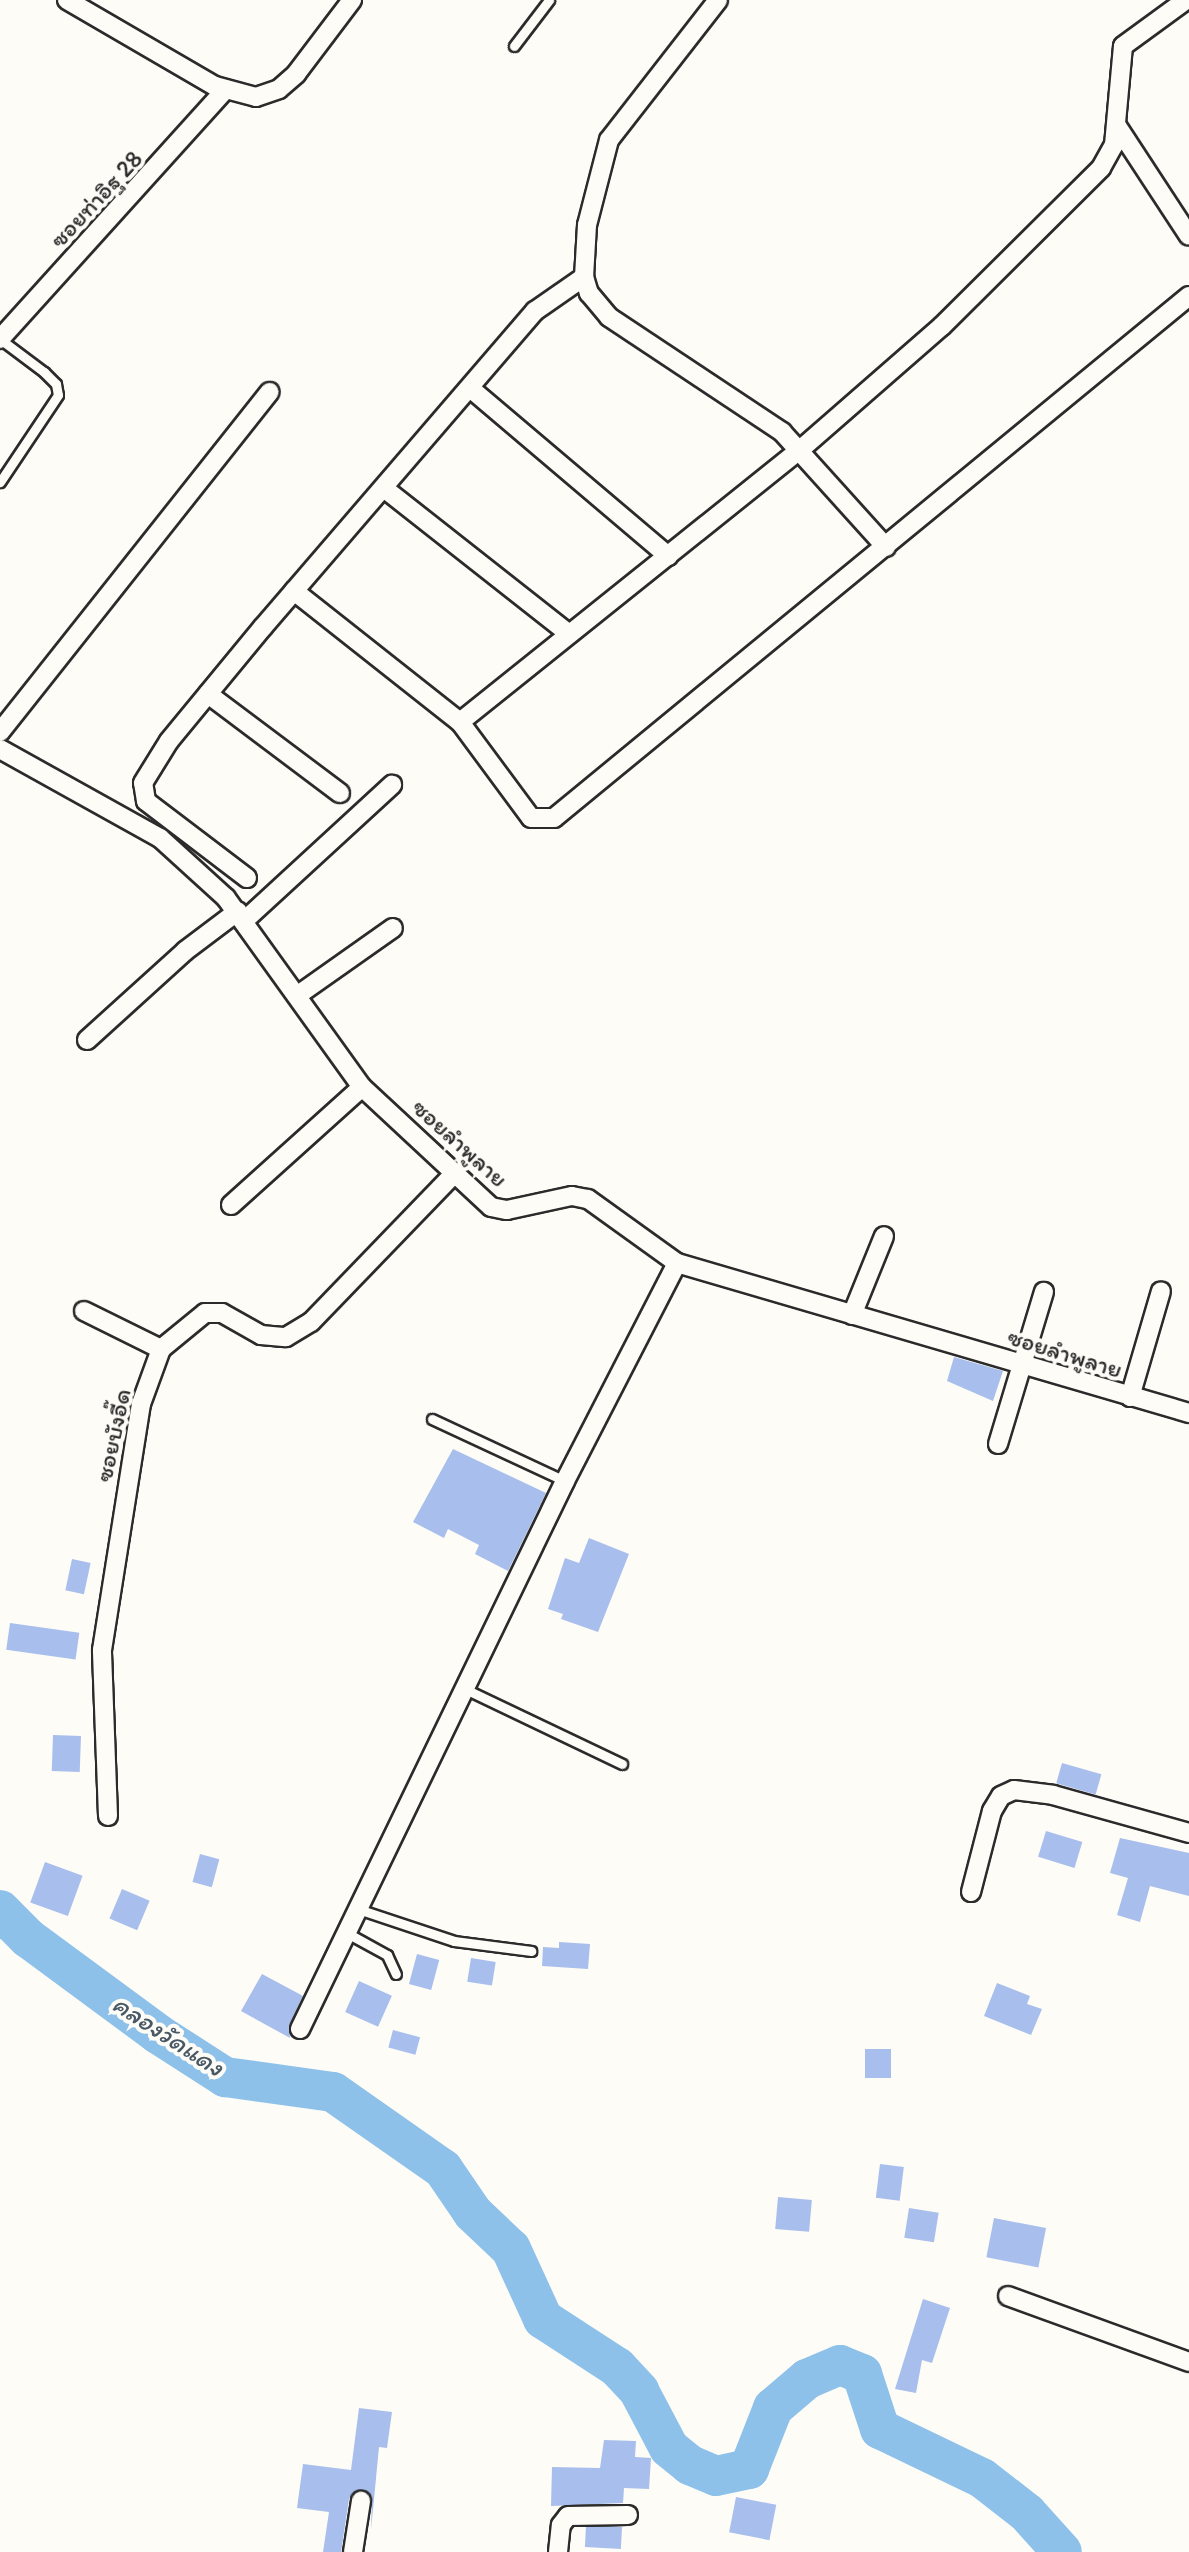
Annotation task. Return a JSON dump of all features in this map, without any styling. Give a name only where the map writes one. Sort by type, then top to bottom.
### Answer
[{"type":"street","points":[[67,0],[225,90],[256,97],[279,89],[296,74],[352,0]]},
{"type":"street","points":[[718,0],[609,140],[587,225],[584,277],[609,317],[801,449],[886,547]]},
{"type":"street","points":[[460,722],[801,449],[942,326],[1101,168],[1117,126],[1123,46],[1177,3]]},
{"type":"street","name":"ซอยท่าอิฐ 28","points":[[0,339],[225,90]]},
{"type":"street","points":[[1117,126],[1189,236]]},
{"type":"street","points":[[247,878],[146,801],[140,788],[169,741],[535,311],[584,277]]},
{"type":"street","points":[[294,591],[460,722],[531,818],[554,818],[1189,296]]},
{"type":"street","points":[[470,388],[668,556]]},
{"type":"street","points":[[0,732],[269,392]]},
{"type":"street","points":[[385,489],[569,634]]},
{"type":"street","points":[[208,694],[340,793]]},
{"type":"street","name":"ซอยลำพูลาย","points":[[0,749],[160,838],[242,916],[362,1087],[491,1207],[507,1210],[572,1196],[588,1199],[677,1263],[1189,1413]]},
{"type":"street","points":[[87,1040],[185,951],[242,916],[392,785]]},
{"type":"street","points":[[298,995],[393,928]]},
{"type":"street","points":[[231,1205],[362,1087]]},
{"type":"street","points":[[84,1311],[161,1349],[205,1313],[222,1313],[261,1335],[286,1337],[311,1322],[455,1173]]},
{"type":"street","points":[[852,1315],[884,1236]]},
{"type":"street","points":[[300,2029],[565,1481],[677,1263]]},
{"type":"street","points":[[1130,1397],[1161,1291]]},
{"type":"street","points":[[998,1444],[1044,1292]]},
{"type":"street","name":"ซอยบังอี๊ด","points":[[108,1816],[102,1650],[141,1404],[161,1349]]},
{"type":"street","points":[[971,1892],[992,1811],[1001,1796],[1014,1790],[1053,1795],[1189,1833]]},
{"type":"street","points":[[1008,2296],[1189,2362]]},
{"type":"street","points":[[353,2552],[361,2501]]},
{"type":"street","points":[[558,2552],[561,2525],[568,2516],[628,2515]]},
{"type":"lane","points":[[514,46],[549,0]]},
{"type":"lane","points":[[0,339],[44,372],[56,384],[58,395],[0,482]]},
{"type":"lane","points":[[432,1419],[565,1481]]},
{"type":"lane","points":[[465,1689],[622,1764]]},
{"type":"lane","points":[[358,1909],[454,1941],[531,1951]]},
{"type":"lane","points":[[347,1933],[387,1955],[396,1974]]},
{"type":"building","points":[[954,1357],[1003,1371],[993,1401],[947,1381]]},
{"type":"building","points":[[453,1449],[546,1493],[508,1571],[475,1554],[479,1545],[448,1529],[444,1538],[413,1522]]},
{"type":"building","points":[[589,1538],[629,1554],[598,1632],[561,1619],[563,1614],[548,1609],[565,1558],[579,1563]]},
{"type":"building","points":[[72,1559],[91,1563],[84,1594],[65,1590]]},
{"type":"building","points":[[10,1623],[79,1633],[76,1659],[6,1650]]},
{"type":"building","points":[[53,1735],[81,1736],[80,1772],[52,1771]]},
{"type":"building","points":[[1062,1763],[1101,1774],[1096,1794],[1056,1783]]},
{"type":"building","points":[[1046,1831],[1082,1842],[1074,1868],[1038,1857]]},
{"type":"building","points":[[1120,1838],[1189,1853],[1189,1896],[1150,1886],[1140,1922],[1117,1915],[1128,1878],[1110,1873]]},
{"type":"building","points":[[200,1854],[219,1859],[212,1887],[192,1882]]},
{"type":"building","points":[[45,1862],[83,1876],[68,1916],[30,1902]]},
{"type":"building","points":[[122,1889],[150,1901],[137,1930],[109,1918]]},
{"type":"building","points":[[559,1942],[590,1944],[588,1969],[542,1966],[543,1947],[559,1948]]},
{"type":"building","points":[[417,1954],[439,1960],[431,1990],[409,1984]]},
{"type":"building","points":[[471,1958],[496,1962],[492,1986],[467,1982]]},
{"type":"building","points":[[262,1974],[303,1996],[289,2025],[290,2038],[241,2011]]},
{"type":"building","points":[[359,1981],[392,1996],[378,2027],[345,2012]]},
{"type":"building","points":[[997,1983],[1030,1996],[1027,2004],[1042,2009],[1031,2035],[984,2016]]},
{"type":"building","points":[[393,2030],[420,2037],[415,2055],[388,2047]]},
{"type":"building","points":[[865,2049],[891,2049],[891,2078],[865,2078]]},
{"type":"building","points":[[880,2164],[904,2167],[900,2201],[876,2198]]},
{"type":"building","points":[[778,2197],[812,2200],[809,2232],[775,2229]]},
{"type":"building","points":[[909,2208],[939,2213],[934,2242],[904,2238]]},
{"type":"building","points":[[994,2218],[1046,2228],[1038,2267],[986,2257]]},
{"type":"building","points":[[923,2299],[950,2308],[932,2363],[922,2360],[916,2393],[895,2389]]},
{"type":"building","points":[[359,2408],[392,2412],[387,2448],[379,2447],[371,2530],[372,2497],[357,2490],[349,2499],[341,2552],[323,2552],[329,2512],[297,2508],[303,2464],[351,2470]]},
{"type":"building","points":[[604,2440],[636,2441],[635,2457],[651,2458],[649,2489],[624,2488],[623,2503],[551,2506],[552,2467],[600,2468]]},
{"type":"building","points":[[736,2497],[776,2505],[769,2540],[729,2532]]},
{"type":"building","points":[[586,2525],[622,2527],[621,2549],[585,2547]]},
{"type":"waterway","name":"คลองวัดแดง","points":[[0,1910],[28,1938],[158,2034],[225,2077],[333,2092],[443,2169],[473,2213],[511,2249],[543,2319],[617,2367],[639,2391],[669,2448],[690,2465],[716,2476],[749,2469],[773,2408],[807,2379],[840,2365],[862,2374],[880,2429],[982,2478],[1027,2513],[1062,2552]]}]
